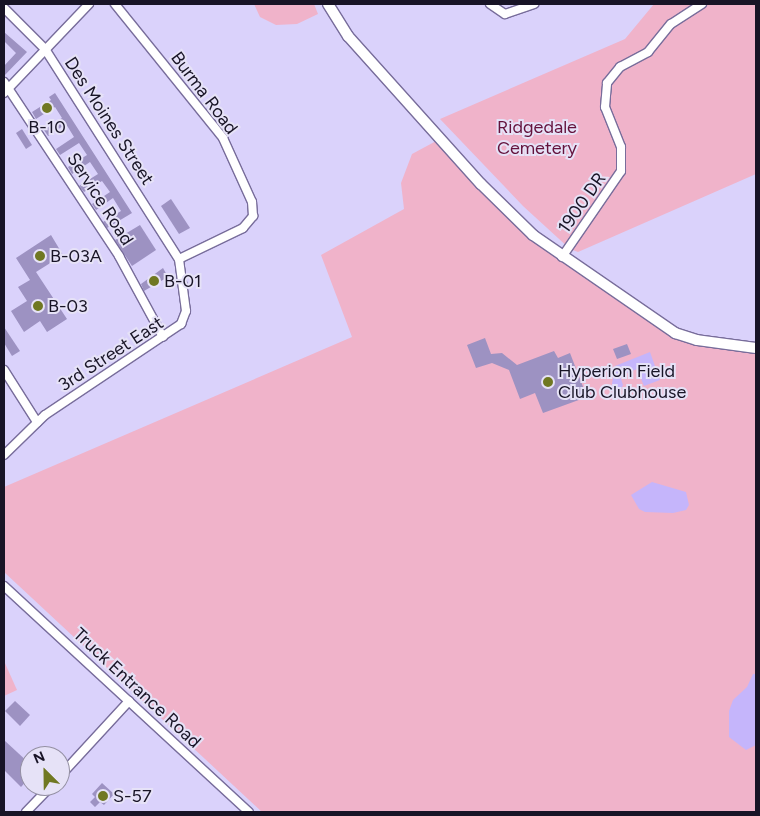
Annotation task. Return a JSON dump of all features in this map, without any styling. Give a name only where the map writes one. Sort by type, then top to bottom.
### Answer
[{"type":"main road","points":[[328,4],[348,36],[481,184],[533,235],[562,257],[674,333],[697,340],[756,348]]},
{"type":"street","points":[[5,87],[89,4]]},
{"type":"street","name":"Burma Road","points":[[115,4],[223,138],[254,209],[253,216],[243,228],[179,259]]},
{"type":"street","points":[[490,4],[505,14],[534,4]]},
{"type":"street","name":"1900 DR","points":[[562,257],[621,171],[621,147],[605,107],[607,83],[620,67],[648,52],[671,24],[702,4]]},
{"type":"street","name":"Des Moines Street","points":[[4,8],[45,49],[179,259]]},
{"type":"street","name":"Service Road","points":[[5,87],[119,256],[163,338]]},
{"type":"street","name":"3rd Street East","points":[[4,455],[37,422],[181,324],[186,311],[179,259]]},
{"type":"street","points":[[4,370],[37,422]]},
{"type":"street","name":"Truck Entrance Road","points":[[4,586],[249,812]]},
{"type":"street","points":[[70,765],[130,701]]},
{"type":"street","points":[[26,812],[41,796]]},
{"type":"green space","points":[[254,4],[314,4],[318,14],[297,24],[276,25],[260,17]]},
{"type":"green space","name":"Ridgedale Cemetery","points":[[654,4],[756,4],[756,174],[578,252],[570,249],[523,206],[440,119],[625,39]]},
{"type":"green space","points":[[438,140],[504,213],[664,330],[756,351],[756,812],[262,812],[4,572],[4,487],[352,337],[321,255],[404,209],[401,183],[412,154]]},
{"type":"green space","points":[[4,661],[17,690],[4,696]]},
{"type":"shaded area","points":[[650,352],[660,380],[644,386],[637,369],[620,376],[623,385],[620,391],[611,390],[615,366]]},
{"type":"shaded area","points":[[652,482],[686,492],[689,505],[686,510],[673,513],[645,512],[639,509],[631,495]]},
{"type":"shaded area","points":[[753,674],[756,674],[756,745],[746,750],[729,737],[729,711],[733,700],[747,687]]},
{"type":"building","points":[[4,32],[27,52],[4,76],[4,66],[16,53],[4,41]]},
{"type":"building","points":[[55,93],[132,213],[107,228],[103,222],[121,211],[113,198],[96,210],[92,204],[110,192],[102,181],[84,192],[79,186],[98,174],[90,162],[72,174],[68,167],[87,155],[79,143],[60,155],[56,149],[74,137],[66,124],[48,136],[44,130],[62,118],[55,107],[36,119],[32,112],[51,100],[49,97]]},
{"type":"building","points":[[22,129],[32,145],[26,149],[16,133]]},
{"type":"building","points":[[171,199],[190,228],[179,234],[161,206]]},
{"type":"building","points":[[140,225],[156,250],[132,266],[115,240]]},
{"type":"building","name":"B-03","points":[[51,235],[63,255],[36,272],[67,319],[47,332],[40,321],[24,332],[11,311],[27,301],[18,287],[30,280],[16,258]]},
{"type":"building","name":"B-01","points":[[163,268],[168,277],[144,291],[141,284]]},
{"type":"building","points":[[4,327],[20,351],[12,356],[4,343]]},
{"type":"building","name":"Hyperion Field Club Clubhouse","points":[[485,338],[491,354],[502,353],[517,365],[554,351],[558,358],[570,353],[587,397],[543,413],[535,393],[520,399],[509,370],[492,363],[476,368],[467,345]]},
{"type":"building","points":[[627,344],[631,354],[617,359],[613,349]]},
{"type":"building","points":[[15,701],[30,715],[20,726],[5,711]]},
{"type":"building","points":[[4,740],[20,755],[20,786],[4,770]]},
{"type":"building","name":"S-57","points":[[102,783],[114,794],[104,805],[100,802],[95,807],[90,802],[95,797],[92,794]]},
{"type":"place","name":"B-10","points":[[47,108]]},
{"type":"place","name":"B-03A","points":[[40,256]]},
{"type":"place","name":"B-01","points":[[154,281]]},
{"type":"place","name":"B-03","points":[[38,306]]},
{"type":"place","name":"Hyperion Field Club Clubhouse","points":[[548,382]]},
{"type":"place","name":"S-57","points":[[103,796]]}]
